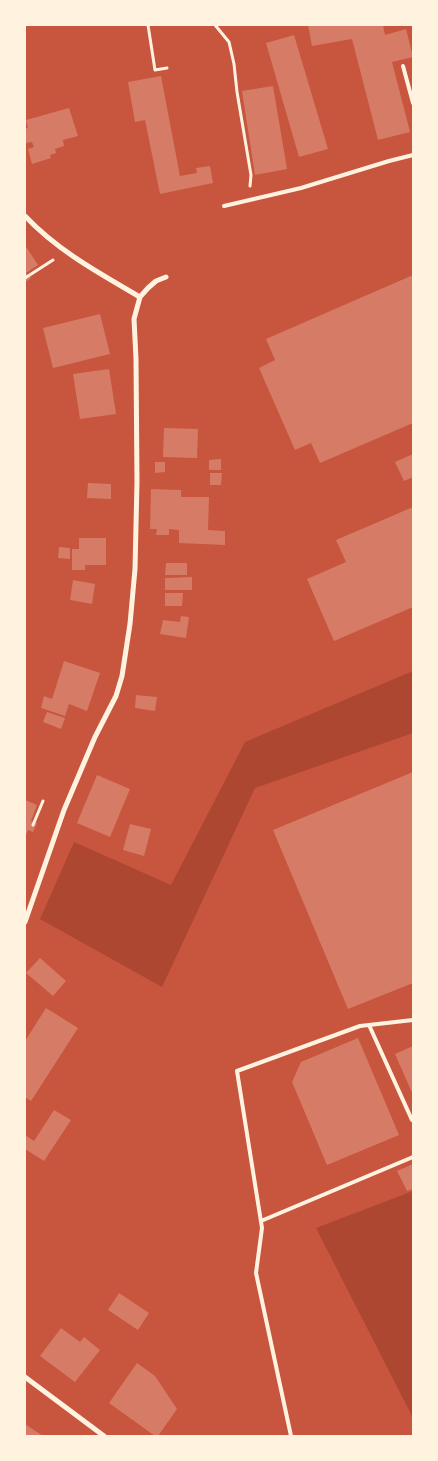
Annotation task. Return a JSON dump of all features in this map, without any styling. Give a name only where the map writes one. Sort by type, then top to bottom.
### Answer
[{"type":"street","points":[[25,216],[42,234],[66,252],[140,297]]},
{"type":"street","points":[[25,922],[64,810],[95,738],[116,696],[127,655],[134,586],[137,486],[134,320],[140,297],[156,281],[166,277]]},
{"type":"street","points":[[25,1377],[104,1436]]},
{"type":"lane","points":[[403,66],[413,103]]},
{"type":"lane","points":[[224,206],[301,188],[389,161],[413,156]]},
{"type":"lane","points":[[291,1436],[256,1273],[262,1228],[237,1071],[360,1026],[413,1020]]},
{"type":"lane","points":[[369,1025],[413,1120]]},
{"type":"lane","points":[[261,1221],[413,1157]]},
{"type":"path","points":[[148,25],[155,70],[167,68]]},
{"type":"path","points":[[215,25],[228,42],[234,64],[251,175]]},
{"type":"path","points":[[25,278],[66,252]]},
{"type":"path","points":[[33,825],[43,801]]},
{"type":"shaded area","points":[[413,671],[413,733],[255,788],[162,987],[40,919],[74,842],[171,885],[245,742]]},
{"type":"shaded area","points":[[413,1191],[413,1418],[316,1228]]},
{"type":"building","points":[[308,25],[383,25],[385,35],[406,29],[413,57],[392,62],[410,132],[378,140],[352,39],[312,46]]},
{"type":"building","points":[[294,35],[328,149],[299,157],[266,43]]},
{"type":"building","points":[[161,76],[180,176],[197,173],[196,168],[210,166],[213,183],[160,194],[145,120],[135,122],[128,82]]},
{"type":"building","points":[[273,86],[287,169],[255,175],[242,91]]},
{"type":"building","points":[[69,108],[78,136],[63,140],[64,146],[55,149],[56,153],[50,155],[51,158],[32,164],[28,149],[34,147],[32,142],[26,143],[25,141],[25,129],[28,128],[26,120]]},
{"type":"building","points":[[25,245],[38,265],[26,273],[31,278],[25,282]]},
{"type":"building","points":[[413,275],[413,423],[320,463],[311,443],[295,450],[259,368],[275,360],[266,339]]},
{"type":"building","points":[[100,314],[110,354],[53,368],[43,328]]},
{"type":"building","points":[[109,369],[116,414],[80,419],[73,374]]},
{"type":"building","points":[[164,428],[198,429],[197,458],[163,457]]},
{"type":"building","points":[[413,454],[413,477],[404,481],[395,462]]},
{"type":"building","points":[[221,459],[221,470],[209,470],[209,460]]},
{"type":"building","points":[[155,462],[165,462],[165,472],[155,473]]},
{"type":"building","points":[[210,473],[222,473],[221,485],[210,485]]},
{"type":"building","points":[[88,483],[111,484],[111,499],[87,498]]},
{"type":"building","points":[[151,489],[181,490],[181,497],[209,497],[208,530],[225,531],[225,545],[179,543],[179,530],[169,529],[169,535],[156,535],[157,529],[150,529]]},
{"type":"building","points":[[413,507],[413,607],[334,641],[307,579],[346,562],[336,540]]},
{"type":"building","points":[[79,538],[106,538],[106,565],[85,565],[85,570],[72,570],[72,549],[79,549]]},
{"type":"building","points":[[59,547],[70,548],[70,559],[58,558]]},
{"type":"building","points":[[166,563],[187,563],[187,575],[165,575]]},
{"type":"building","points":[[192,577],[192,590],[165,590],[165,578]]},
{"type":"building","points":[[73,580],[95,584],[92,604],[70,600]]},
{"type":"building","points":[[165,593],[183,593],[182,606],[165,606]]},
{"type":"building","points":[[181,616],[189,617],[186,638],[160,634],[163,620],[180,622]]},
{"type":"building","points":[[64,661],[100,673],[87,711],[69,704],[65,716],[41,708],[44,696],[52,699]]},
{"type":"building","points":[[136,695],[157,697],[155,711],[135,708]]},
{"type":"building","points":[[47,712],[65,718],[61,729],[43,722]]},
{"type":"building","points":[[413,772],[413,983],[348,1009],[273,830]]},
{"type":"building","points":[[97,775],[130,789],[110,837],[77,823]]},
{"type":"building","points":[[25,800],[37,805],[31,821],[37,823],[33,832],[28,830],[25,837]]},
{"type":"building","points":[[130,824],[151,829],[144,856],[123,850]]},
{"type":"building","points":[[40,958],[66,981],[53,996],[26,973]]},
{"type":"building","points":[[46,1008],[78,1028],[31,1101],[25,1097],[25,1041]]},
{"type":"building","points":[[358,1038],[399,1135],[327,1165],[292,1082],[301,1062]]},
{"type":"building","points":[[413,1046],[413,1095],[395,1054]]},
{"type":"building","points":[[54,1110],[71,1120],[44,1161],[25,1149],[25,1135],[34,1141]]},
{"type":"building","points":[[413,1164],[413,1189],[407,1191],[397,1171]]},
{"type":"building","points":[[119,1293],[149,1313],[138,1330],[108,1310]]},
{"type":"building","points":[[61,1328],[80,1342],[84,1337],[100,1350],[75,1382],[40,1356]]},
{"type":"building","points":[[137,1363],[155,1376],[177,1409],[158,1436],[155,1436],[109,1403]]},
{"type":"building","points":[[25,1424],[43,1436],[25,1436]]}]
